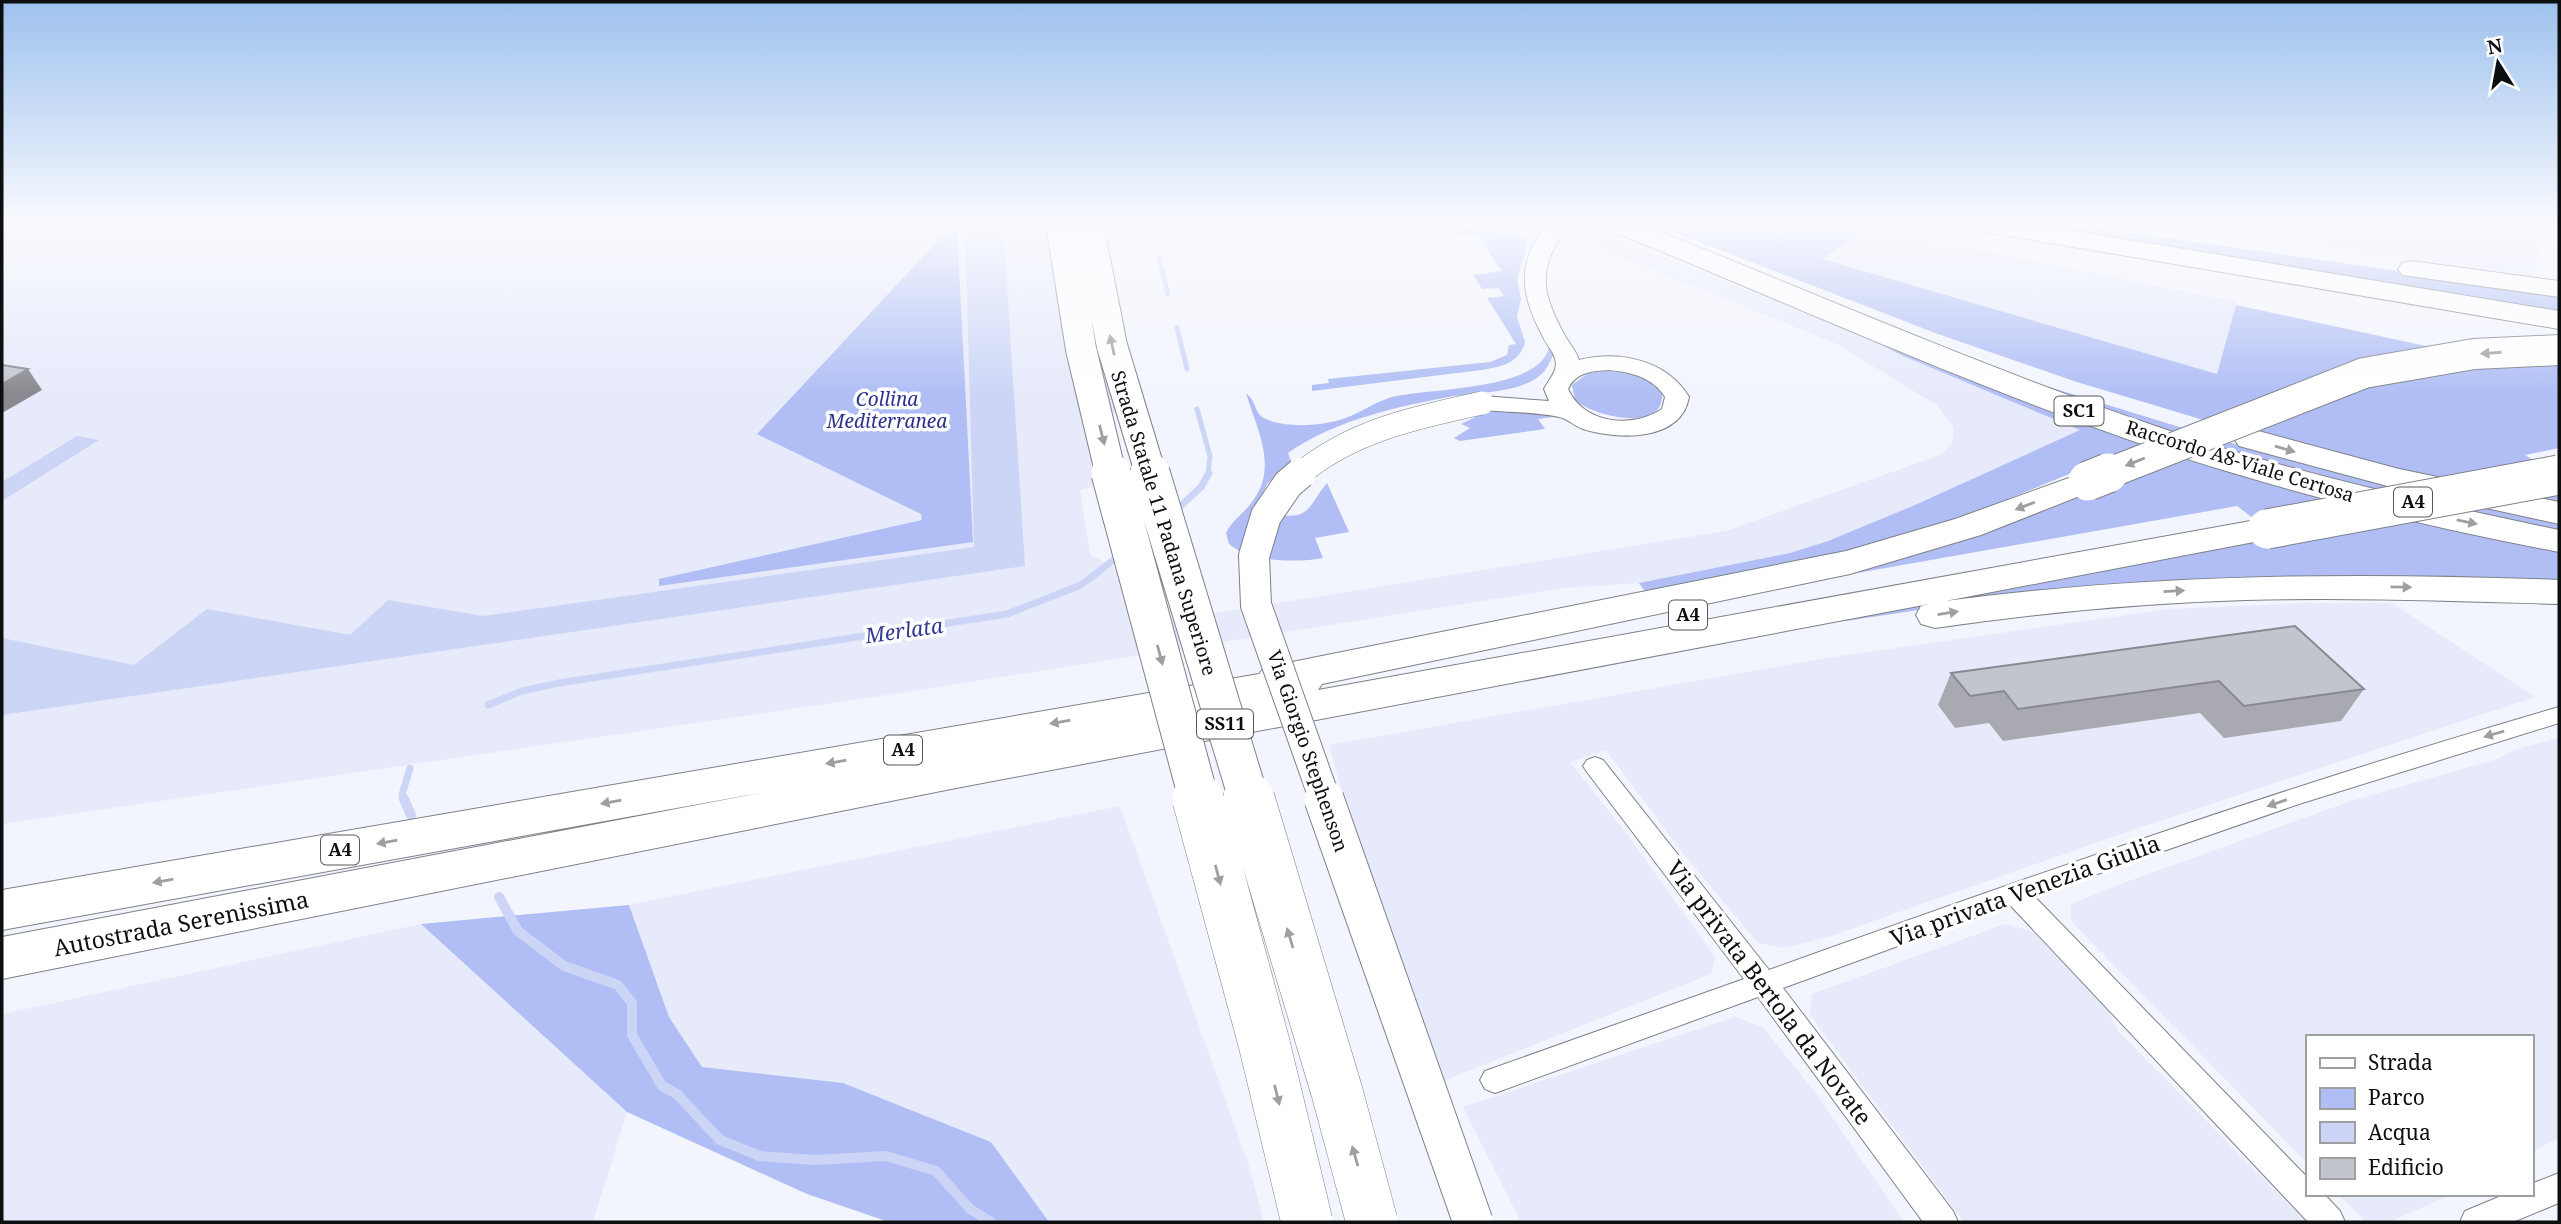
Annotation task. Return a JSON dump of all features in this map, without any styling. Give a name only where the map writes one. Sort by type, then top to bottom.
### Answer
[{"type":"highway","name":"Strada Statale 11 Padana Superiore","points":[[1070,281],[1081,349],[1105,450],[1267,1056],[1307,1222]]},
{"type":"highway","name":"Strada Statale 11 Padana Superiore","points":[[1100,281],[1118,370],[1337,1092],[1372,1222]]},
{"type":"highway","name":"Raccordo A8-Viale Certosa","points":[[1758,281],[2039,396],[2155,438],[2326,489],[2559,541]]},
{"type":"highway","points":[[1789,281],[1952,345],[2110,398],[2368,471],[2559,513]]},
{"type":"highway","points":[[2327,281],[2559,320]]},
{"type":"highway","points":[[2502,281],[2559,289]]},
{"type":"highway","points":[[1128,710],[1850,562],[1968,527],[2364,373],[2474,354],[2559,350]]},
{"type":"highway","name":"A4","points":[[360,890],[938,775],[2258,521],[2553,467]]},
{"type":"highway","name":"A4","points":[[2,910],[1128,710],[2258,521]]},
{"type":"highway","points":[[360,890],[651,849],[1139,762],[1866,625],[1958,611],[2046,600],[2252,587],[2361,586],[2559,592]]},
{"type":"highway","name":"Autostrada Serenissima","points":[[2,958],[360,890]]},
{"type":"street","points":[[1535,281],[1541,307],[1554,338],[1567,353],[1569,363],[1561,379],[1558,397],[1568,410]]},
{"type":"street","points":[[1549,324],[1601,363]]},
{"type":"street","name":"Via Giorgio Stephenson","points":[[1473,1222],[1256,605],[1252,579],[1253,551],[1259,528],[1274,502],[1308,465],[1336,446],[1377,428],[1482,403],[1561,379],[1580,367],[1601,363],[1639,368],[1664,380],[1677,397],[1674,412],[1655,424],[1623,428],[1593,422],[1568,410],[1482,403]]},
{"type":"street","name":"Via privata Venezia Giulia","points":[[1495,1080],[1765,985],[2014,892],[2434,750],[2559,715]]},
{"type":"street","name":"Via privata Bertola da Novate","points":[[1595,766],[1765,985],[1941,1222]]},
{"type":"street","points":[[2014,892],[2329,1222]]},
{"type":"street","points":[[2476,1222],[2559,1188]]},
{"type":"shaded area","points":[[2,281],[1089,281],[1120,413],[1087,416],[1095,486],[1080,490],[1090,555],[1123,571],[1166,621],[1726,531],[1940,455],[1952,444],[1954,428],[1937,405],[1835,343],[1682,281],[1725,281],[1868,338],[1903,356],[2081,430],[1828,541],[1790,553],[1639,583],[1564,588],[881,696],[2,824]]},
{"type":"shaded area","points":[[1897,281],[2133,281],[2237,302],[2217,374]]},
{"type":"shaded area","points":[[2312,603],[2392,603],[2535,697],[2129,831],[1831,936],[1784,948],[1758,943],[1686,857],[1606,750],[1570,762],[1629,837],[1715,957],[1711,974],[1443,1081],[1366,878],[1329,745],[1833,657],[2169,609]]},
{"type":"shaded area","points":[[2559,738],[2559,1138],[2533,1151],[2533,1035],[2306,1035],[2306,1162],[2071,921],[2071,904],[2129,881],[2351,801],[2497,759],[2514,750]]},
{"type":"shaded area","points":[[1120,806],[1248,1163],[1264,1222],[1049,1222],[991,1142],[843,1083],[702,1067],[669,1017],[629,905]]},
{"type":"shaded area","points":[[421,924],[627,1112],[593,1222],[2,1222],[2,1014]]},
{"type":"shaded area","points":[[2005,924],[2038,933],[2103,1000],[2118,1031],[2306,1222],[1964,1222],[1810,1015],[1812,994]]},
{"type":"shaded area","points":[[1735,1017],[1763,1027],[1817,1095],[1904,1222],[1521,1222],[1463,1107]]},
{"type":"shaded area","points":[[2340,1196],[2448,1196],[2389,1222],[2366,1222]]},
{"type":"green space","name":"Collina Mediterranea","points":[[900,281],[960,281],[973,542],[659,586],[659,579],[922,520],[921,514],[757,434]]},
{"type":"green space","points":[[1477,281],[1517,281],[1521,299],[1517,317],[1525,342],[1519,355],[1509,363],[1488,369],[1312,391],[1312,385],[1329,383],[1328,379],[1490,362],[1507,355],[1509,345],[1516,344],[1487,298],[1504,296],[1498,288],[1482,289]]},
{"type":"green space","points":[[1801,281],[1898,281],[2217,374],[2236,305],[2495,361],[2559,364],[2559,448],[2525,455],[2559,476],[2559,506],[2500,496],[2240,431],[2077,382],[1938,334]]},
{"type":"green space","points":[[2364,281],[2469,281],[2559,294],[2559,313]]},
{"type":"green space","points":[[1869,338],[2506,541],[2559,552],[2559,584],[2459,579],[1985,600],[1846,621],[1842,617],[2278,537],[2237,506],[1812,581],[2099,485],[2074,472],[1972,514],[1879,545],[1648,596],[1639,583],[1790,553],[1828,541],[1915,505],[2080,430],[1903,356]]},
{"type":"green space","points":[[1549,347],[1555,353],[1547,367],[1542,374],[1529,382],[1509,389],[1433,400],[1368,416],[1306,441],[1288,453],[1291,461],[1267,484],[1261,498],[1276,514],[1296,515],[1307,510],[1327,483],[1349,532],[1315,538],[1323,558],[1274,560],[1249,554],[1229,544],[1226,533],[1254,499],[1264,473],[1263,446],[1246,393],[1265,419],[1292,425],[1319,424],[1337,421],[1392,397],[1505,380],[1526,372],[1541,361]]},
{"type":"green space","points":[[1980,362],[2043,385],[2238,445],[2559,523],[2559,535],[2398,500],[2100,413]]},
{"type":"green space","points":[[1588,373],[1626,373],[1649,382],[1662,394],[1660,406],[1652,414],[1640,418],[1626,418],[1596,411],[1575,400],[1572,385]]},
{"type":"green space","points":[[1509,410],[1553,417],[1538,419],[1545,429],[1460,441],[1454,438],[1470,428],[1461,424],[1484,413]]},
{"type":"green space","points":[[629,905],[669,1017],[702,1067],[843,1083],[991,1142],[1049,1222],[889,1222],[807,1194],[627,1112],[421,924]]},
{"type":"water","points":[[967,281],[1007,281],[1025,566],[2,715],[2,638],[134,665],[207,609],[350,635],[388,600],[483,616],[974,547]]},
{"type":"water","points":[[77,436],[99,440],[2,501],[2,482]]},
{"type":"building","points":[[2,365],[28,369],[2,384]]},
{"type":"building","points":[[2295,626],[2364,689],[2244,706],[2219,681],[2018,709],[2004,691],[1970,696],[1951,673]]},
{"type":"waterway","name":"Merlata","points":[[1165,281],[1168,294]]},
{"type":"waterway","name":"Merlata","points":[[1177,328],[1187,369]]},
{"type":"waterway","name":"Merlata","points":[[1197,409],[1210,456],[1208,475]]},
{"type":"waterway","name":"Merlata","points":[[1173,513],[1201,487],[1208,475]]},
{"type":"waterway","name":"Merlata","points":[[488,705],[522,691],[559,683],[1007,614],[1081,585],[1120,555]]},
{"type":"waterway","name":"Merlata","points":[[404,800],[402,795],[410,768]]},
{"type":"waterway","name":"Merlata","points":[[404,799],[411,815]]},
{"type":"waterway","name":"Merlata","points":[[499,897],[518,931],[564,966],[618,985],[632,1003],[632,1035],[662,1086],[677,1094],[720,1140],[760,1156],[815,1160],[886,1156],[936,1171],[970,1209],[991,1222]]}]
